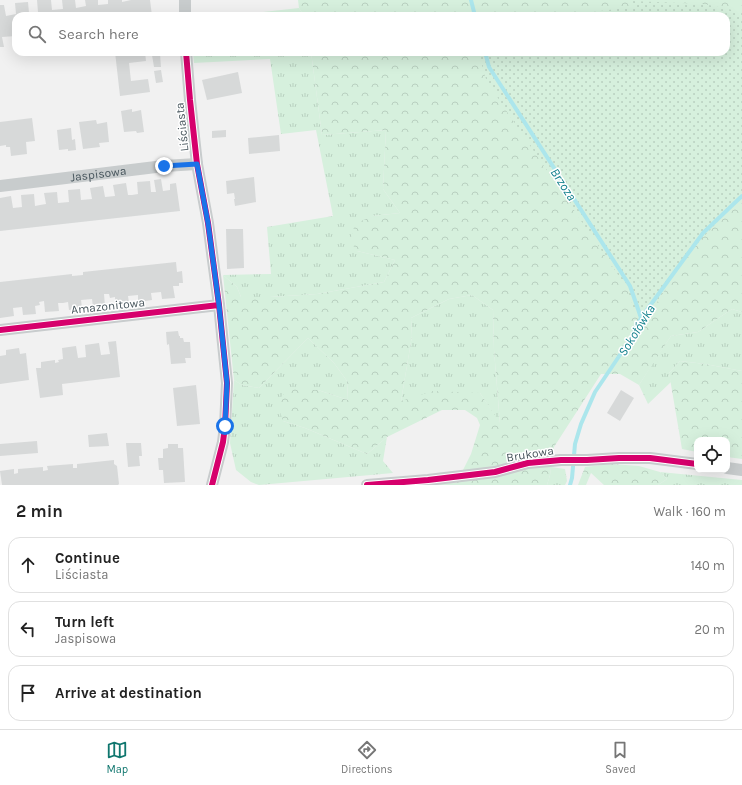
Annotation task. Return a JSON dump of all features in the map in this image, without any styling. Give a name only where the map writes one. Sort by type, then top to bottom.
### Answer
[{"type":"street","points":[[185,0],[185,12]]},
{"type":"street","name":"Liściasta","points":[[186,56],[197,164],[208,223],[219,305],[227,383],[224,434],[212,485]]},
{"type":"street","name":"Jaspisowa","points":[[0,186],[164,166],[197,164]]},
{"type":"street","name":"Amazonitowa","points":[[0,330],[219,305]]},
{"type":"street","name":"Brukowa","points":[[367,485],[495,472],[528,463],[561,460],[650,458],[694,464]]},
{"type":"street","points":[[730,468],[742,470]]},
{"type":"green space","points":[[298,0],[742,0],[742,312],[732,309],[698,332],[671,336],[639,385],[620,374],[601,374],[554,447],[547,485],[433,485],[457,482],[471,454],[480,425],[477,418],[465,410],[442,410],[387,437],[367,454],[305,428],[283,421],[277,402],[288,389],[318,390],[348,400],[347,381],[334,363],[308,338],[259,388],[242,385],[234,380],[223,275],[237,287],[241,297],[317,294],[384,282],[395,260],[357,251],[350,241],[355,224],[372,216],[400,213],[383,189],[386,130],[322,135],[312,56],[730,56],[730,12],[302,12],[299,8]],"holes":[[[472,295],[493,310],[494,350],[500,423],[480,393],[433,391],[401,401],[412,336],[411,318],[449,299]]]},
{"type":"green space","points":[[632,1],[704,4],[742,12],[742,199],[735,203],[686,256],[648,317],[633,308],[627,288],[486,79],[479,56],[730,56],[730,12],[591,12],[634,7]]},
{"type":"green space","points":[[299,8],[302,12],[262,12]]},
{"type":"green space","points":[[193,56],[312,56],[322,135],[386,130],[383,189],[400,213],[372,216],[357,251],[395,260],[384,282],[317,294],[241,297],[237,287],[223,275],[271,274],[267,227],[333,216],[316,130],[281,134],[270,59],[194,63]]},
{"type":"green space","points":[[472,295],[493,310],[494,350],[500,424],[480,393],[401,401],[412,336],[411,318],[449,299]]},
{"type":"green space","points":[[732,309],[742,312],[742,371],[680,361],[669,373],[671,382],[648,404],[639,385],[671,336],[698,332]]},
{"type":"green space","points":[[308,338],[334,363],[347,381],[348,400],[318,390],[283,421],[305,428],[367,454],[387,437],[383,461],[393,473],[259,485],[251,482],[236,470],[230,443],[234,380],[242,385],[259,388]]},
{"type":"green space","points":[[680,361],[742,371],[742,459],[730,457],[730,437],[694,437],[694,451],[682,449],[669,373]]},
{"type":"green space","points":[[612,464],[639,466],[660,472],[667,479],[658,485],[604,485],[591,473],[586,485],[578,485],[585,467]]},
{"type":"green space","points":[[551,467],[565,469],[567,481],[565,485],[547,485]]},
{"type":"green space","points":[[660,472],[742,480],[742,485],[658,485],[667,479]]},
{"type":"building","points":[[37,0],[51,0],[52,10],[63,9],[62,0],[75,0],[76,8],[86,6],[85,0],[98,0],[98,5],[108,4],[108,0],[122,0],[122,2],[131,0],[150,0],[152,12],[38,12]]},
{"type":"building","points":[[28,2],[29,12],[16,12],[15,3]]},
{"type":"building","points":[[0,5],[4,5],[6,16],[12,15],[12,36],[2,37],[4,47],[0,47]]},
{"type":"building","points":[[115,56],[145,56],[146,61],[129,63],[131,81],[148,79],[150,92],[120,96]]},
{"type":"building","points":[[152,56],[160,56],[161,67],[154,67]]},
{"type":"building","points":[[161,70],[163,82],[156,83],[154,71]]},
{"type":"building","points":[[238,72],[242,93],[207,100],[202,80]]},
{"type":"building","points":[[132,109],[132,112],[141,110],[144,132],[124,132],[121,111]]},
{"type":"building","points":[[32,118],[35,141],[26,142],[27,154],[11,156],[10,147],[6,147],[6,145],[0,146],[0,122]]},
{"type":"building","points":[[96,120],[97,124],[107,122],[109,142],[99,143],[100,147],[83,149],[79,122]]},
{"type":"building","points":[[71,128],[72,140],[75,139],[76,150],[59,150],[57,130]]},
{"type":"building","points":[[226,130],[226,137],[212,138],[212,131]]},
{"type":"building","points":[[279,135],[280,151],[249,154],[248,138]]},
{"type":"building","points":[[254,177],[256,202],[235,206],[234,193],[227,194],[226,181]]},
{"type":"building","points":[[161,179],[163,191],[170,190],[170,184],[176,183],[180,211],[0,231],[0,198],[11,196],[13,208],[22,207],[21,195],[34,194],[35,206],[46,204],[44,193],[57,192],[58,203],[69,202],[68,190],[80,189],[81,200],[92,199],[90,188],[103,186],[105,197],[115,196],[113,185],[126,183],[128,195],[132,195],[138,194],[137,182],[150,181],[151,192],[156,192],[154,180]]},
{"type":"building","points":[[226,229],[243,229],[244,268],[227,269]]},
{"type":"building","points":[[176,262],[177,272],[182,271],[183,283],[179,283],[179,286],[173,286],[175,298],[162,299],[161,292],[151,293],[152,300],[138,302],[138,295],[128,296],[129,303],[115,304],[115,297],[110,298],[109,294],[104,294],[105,306],[93,307],[92,299],[81,300],[82,308],[69,310],[68,302],[58,303],[59,311],[45,312],[44,301],[39,302],[40,305],[35,306],[36,314],[23,315],[22,307],[13,308],[14,316],[0,318],[0,282],[72,274],[72,276],[83,275],[83,272]]},
{"type":"building","points":[[178,331],[180,338],[183,338],[184,342],[190,342],[191,358],[185,358],[186,363],[171,364],[166,332]]},
{"type":"building","points":[[116,341],[120,377],[62,384],[63,395],[40,398],[36,368],[41,368],[41,362],[55,360],[55,363],[59,362],[58,360],[63,359],[62,348],[76,346],[78,358],[86,357],[85,345],[99,343],[101,355],[110,354],[108,342]]},
{"type":"building","points":[[19,348],[20,354],[26,353],[29,380],[0,384],[0,356],[6,355],[6,350]]},
{"type":"building","points":[[196,385],[200,424],[177,426],[173,388]]},
{"type":"building","points":[[621,390],[634,398],[620,421],[607,413]]},
{"type":"building","points":[[107,433],[109,446],[89,447],[88,435]]},
{"type":"building","points":[[37,441],[38,453],[0,456],[0,444]]},
{"type":"building","points":[[126,443],[141,443],[142,456],[139,456],[140,466],[128,467]]},
{"type":"building","points":[[168,444],[178,444],[178,448],[183,448],[185,482],[164,483],[163,470],[159,470],[158,458],[163,458],[163,449],[168,448]]},
{"type":"building","points":[[114,460],[114,464],[117,466],[118,485],[2,485],[0,471],[14,469],[14,474],[18,473],[18,469],[43,467],[43,471],[48,470],[47,466],[73,464],[73,468],[77,468],[77,464]]},
{"type":"waterway","name":"Brzoza","points":[[471,0],[474,12]]},
{"type":"waterway","name":"Brzoza","points":[[486,56],[489,67],[630,286],[641,318]]},
{"type":"waterway","name":"Sokołówka","points":[[570,485],[575,444],[581,424],[595,392],[630,340],[641,318],[703,233],[742,196]]},
{"type":"cycle path","points":[[186,56],[197,164],[208,223],[219,305],[227,383],[223,442],[212,485]]},
{"type":"cycle path","points":[[0,330],[219,305]]},
{"type":"cycle path","points":[[367,485],[495,472],[528,463],[561,460],[650,458],[694,464]]},
{"type":"route","points":[[164,166],[197,164],[208,223],[219,305],[227,383],[225,426]]}]
